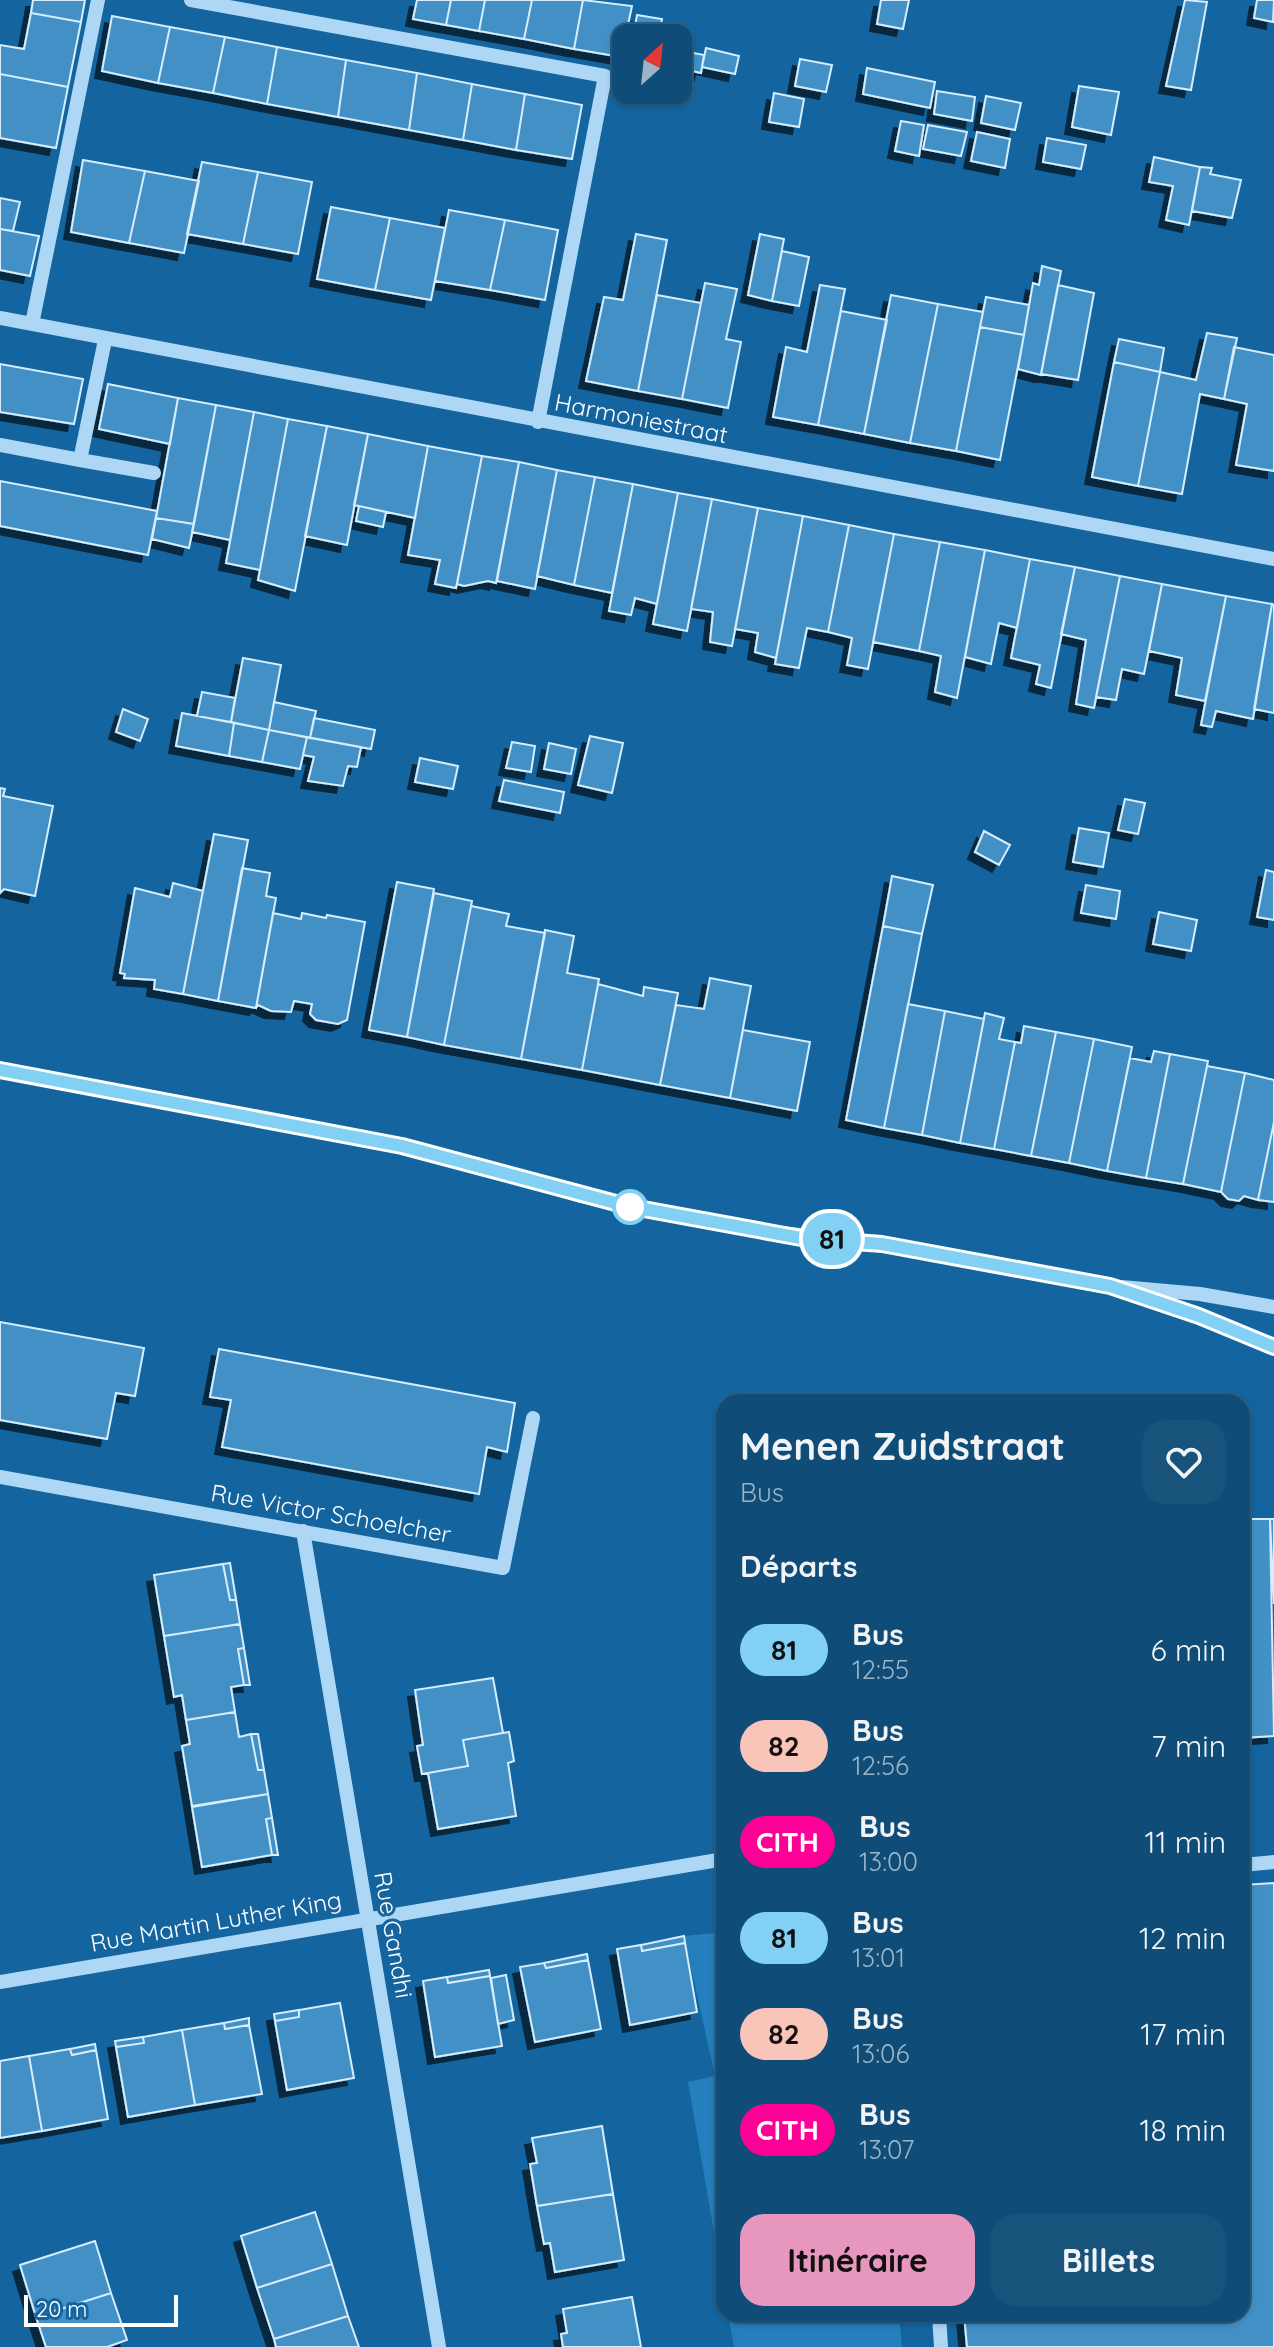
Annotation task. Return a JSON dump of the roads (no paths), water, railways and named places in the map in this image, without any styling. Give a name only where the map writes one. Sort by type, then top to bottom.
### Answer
[{"type":"street","points":[[32,324],[98,0]]},
{"type":"street","points":[[191,0],[605,76],[538,422]]},
{"type":"street","name":"Harmoniestraat","points":[[0,318],[1274,559]]},
{"type":"street","points":[[80,460],[105,340]]},
{"type":"street","points":[[0,445],[154,473]]},
{"type":"street","points":[[0,1070],[402,1146],[627,1206],[801,1238],[882,1244],[1110,1286],[1200,1294],[1274,1307]]},
{"type":"street","points":[[1110,1286],[1199,1316],[1274,1347]]},
{"type":"street","name":"Rue Victor Schoelcher","points":[[0,1477],[503,1568],[533,1418]]},
{"type":"street","name":"Rue Gandhi","points":[[303,1531],[439,2347]]},
{"type":"street","name":"Rue Martin Luther King","points":[[0,1982],[716,1860]]},
{"type":"street","points":[[1250,1864],[1274,1862]]},
{"type":"street","points":[[939,2322],[941,2347]]}]
